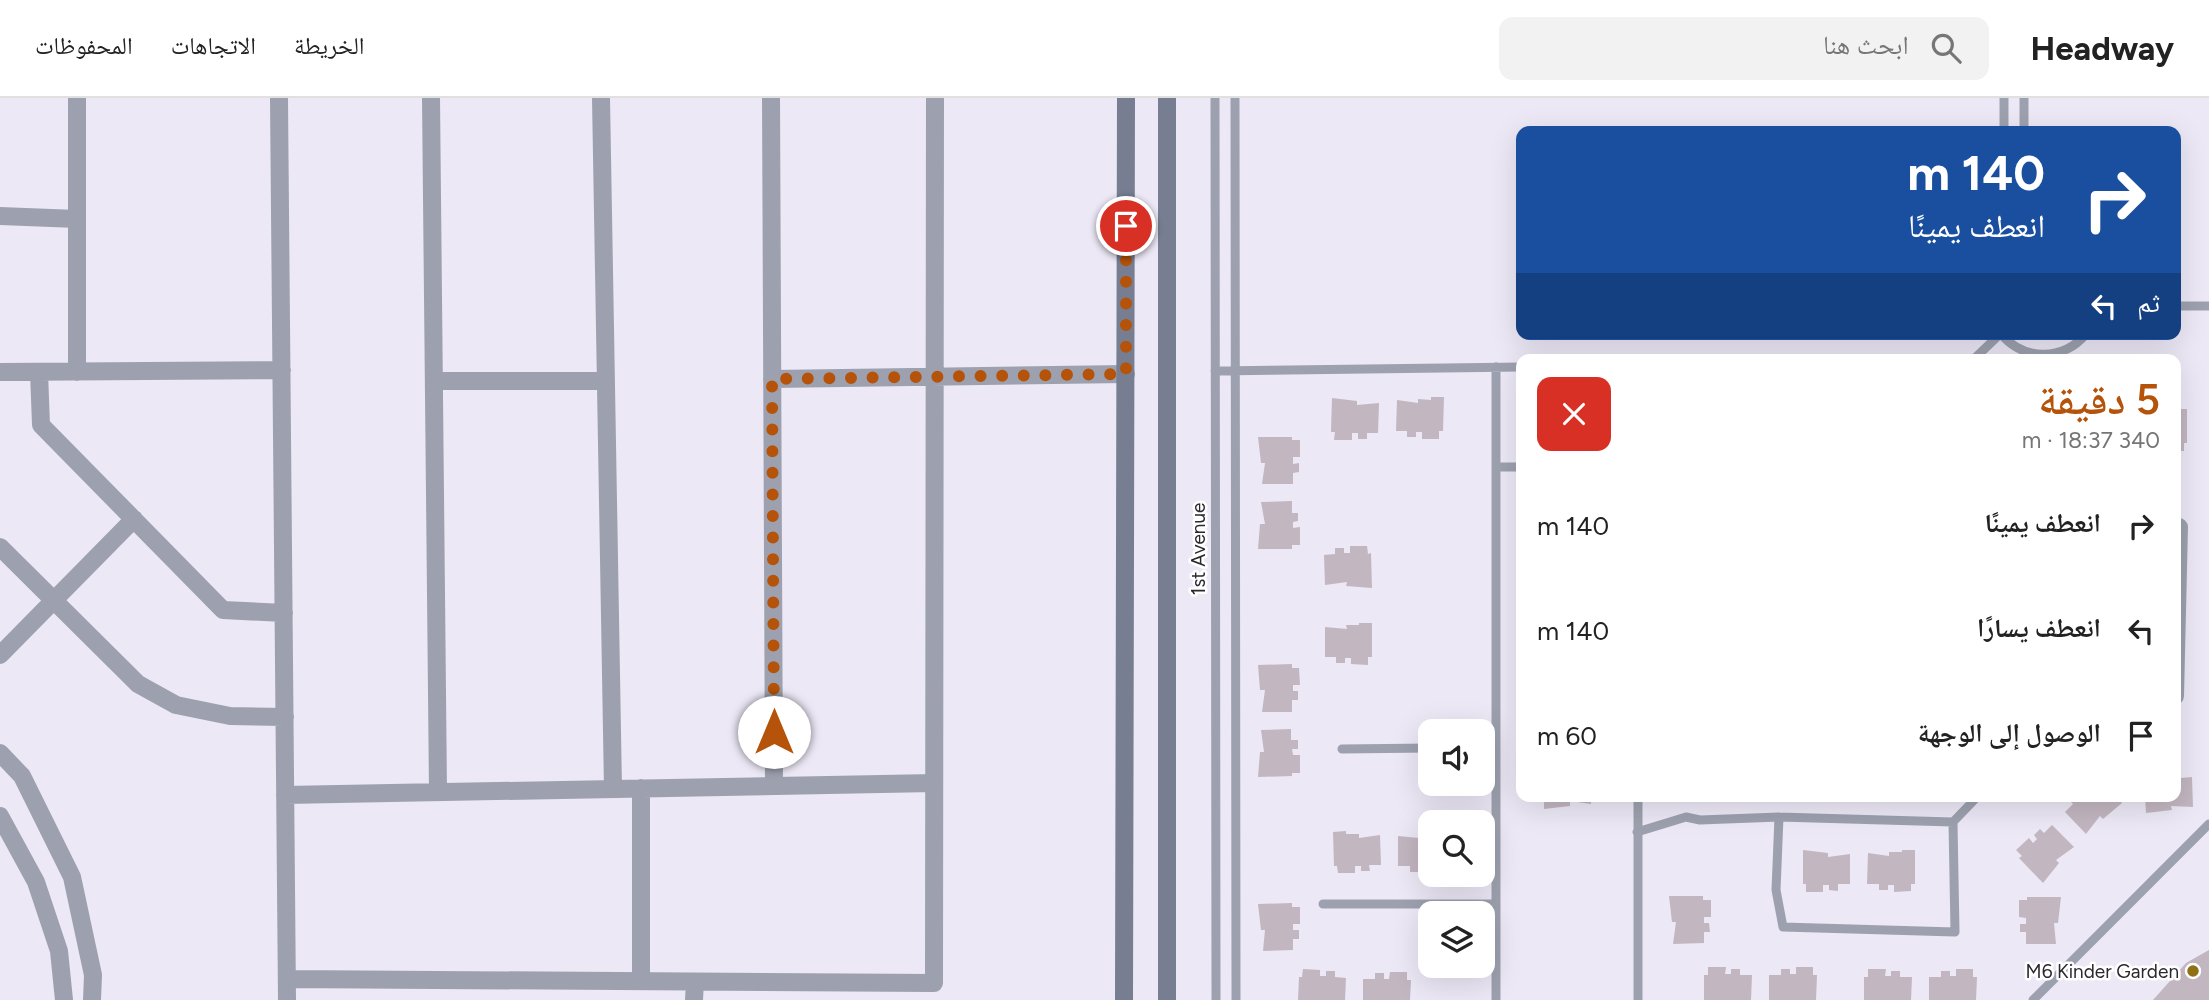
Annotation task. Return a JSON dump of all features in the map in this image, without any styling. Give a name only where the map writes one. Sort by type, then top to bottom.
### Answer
[{"type":"main road","points":[[1124,1000],[1122,874],[1126,98]]},
{"type":"main road","points":[[1167,98],[1167,1000]]},
{"type":"street","points":[[77,98],[77,372]]},
{"type":"street","points":[[279,98],[287,1000]]},
{"type":"street","points":[[431,98],[438,792]]},
{"type":"street","points":[[601,98],[613,789]]},
{"type":"street","points":[[771,98],[774,786]]},
{"type":"street","points":[[287,979],[934,983],[935,98]]},
{"type":"street","points":[[0,216],[77,219]]},
{"type":"street","points":[[0,372],[282,370]]},
{"type":"street","points":[[39,372],[41,425],[223,610],[284,613]]},
{"type":"street","points":[[772,379],[1126,374]]},
{"type":"street","points":[[434,381],[606,382]]},
{"type":"street","points":[[0,655],[134,519]]},
{"type":"street","points":[[0,547],[138,684],[176,705],[230,716],[285,717]]},
{"type":"street","points":[[0,753],[22,775],[72,877],[93,975],[92,1000]]},
{"type":"street","points":[[285,795],[934,783]]},
{"type":"street","points":[[641,981],[642,788]]},
{"type":"street","points":[[0,817],[36,882],[59,951],[64,1000]]},
{"type":"street","points":[[694,1000],[695,982]]},
{"type":"lane","name":"1st Avenue","points":[[1214,98],[1216,1000]]},
{"type":"lane","name":"1st Avenue","points":[[1235,98],[1236,1000]]},
{"type":"lane","points":[[2004,98],[2004,126]]},
{"type":"lane","points":[[2024,98],[2024,126]]},
{"type":"lane","points":[[2181,306],[2209,306]]},
{"type":"lane","points":[[1979,354],[1994,340]]},
{"type":"lane","points":[[2007,340],[2024,351],[2042,354]]},
{"type":"lane","points":[[2051,354],[2071,347],[2079,340]]},
{"type":"lane","points":[[1496,367],[1496,1000]]},
{"type":"lane","points":[[1215,371],[1516,367]]},
{"type":"lane","points":[[1496,467],[1516,467]]},
{"type":"lane","points":[[1342,749],[1418,748]]},
{"type":"lane","points":[[1637,1000],[1638,802]]},
{"type":"lane","points":[[1779,817],[1776,890],[1783,927],[1955,932],[1954,822],[1972,802]]},
{"type":"lane","points":[[1637,832],[1686,817],[1700,820],[1779,817],[1954,822]]},
{"type":"lane","points":[[2033,1000],[2209,824]]},
{"type":"lane","points":[[1323,904],[1496,904]]},
{"type":"building","points":[[1431,397],[1444,397],[1443,431],[1439,431],[1439,439],[1422,439],[1422,432],[1416,432],[1416,437],[1407,437],[1407,431],[1396,431],[1397,400],[1418,403],[1418,399],[1431,400]]},
{"type":"building","points":[[1332,398],[1357,401],[1357,405],[1379,403],[1378,433],[1367,433],[1367,439],[1358,439],[1358,433],[1352,433],[1352,440],[1334,440],[1335,432],[1331,432]]},
{"type":"building","points":[[2181,409],[2187,409],[2187,443],[2184,443],[2184,451],[2181,451]]},
{"type":"building","points":[[1258,437],[1292,437],[1292,440],[1300,440],[1300,457],[1293,457],[1293,464],[1299,463],[1299,472],[1293,473],[1293,484],[1262,484],[1265,463],[1261,463]]},
{"type":"building","points":[[1292,501],[1292,513],[1298,513],[1298,521],[1293,522],[1293,528],[1300,527],[1300,545],[1292,545],[1292,549],[1258,549],[1260,524],[1265,524],[1261,502]]},
{"type":"building","points":[[1350,546],[1367,546],[1368,554],[1371,553],[1372,588],[1346,586],[1347,582],[1325,585],[1324,555],[1335,554],[1335,548],[1344,548],[1344,553],[1350,553]]},
{"type":"building","points":[[1372,623],[1372,657],[1368,657],[1368,665],[1351,664],[1351,658],[1345,658],[1345,663],[1336,663],[1336,657],[1325,657],[1325,627],[1347,629],[1346,625]]},
{"type":"building","points":[[1292,664],[1292,668],[1299,668],[1300,685],[1293,685],[1293,691],[1298,691],[1298,700],[1292,700],[1292,712],[1262,712],[1265,690],[1260,690],[1258,665]]},
{"type":"building","points":[[1291,729],[1291,740],[1298,740],[1298,749],[1292,749],[1293,755],[1300,755],[1300,773],[1292,773],[1292,776],[1258,777],[1260,752],[1264,752],[1261,730]]},
{"type":"building","points":[[2192,777],[2193,807],[2171,806],[2172,810],[2146,813],[2145,802],[2181,802],[2181,778]]},
{"type":"building","points":[[1544,802],[1570,802],[1570,806],[1544,809]]},
{"type":"building","points":[[2071,802],[2122,803],[2103,819],[2100,816],[2086,834],[2065,812],[2073,804]]},
{"type":"building","points":[[2052,825],[2074,847],[2056,860],[2059,863],[2043,883],[2019,858],[2022,856],[2016,850],[2029,838],[2033,843],[2037,839],[2034,835],[2040,829],[2044,833]]},
{"type":"building","points":[[1346,831],[1346,834],[1359,834],[1359,838],[1380,835],[1381,865],[1369,865],[1370,871],[1361,871],[1361,866],[1355,866],[1355,873],[1338,873],[1337,866],[1334,866],[1333,832]]},
{"type":"building","points":[[1398,836],[1418,838],[1418,872],[1410,872],[1410,866],[1398,866]]},
{"type":"building","points":[[1803,850],[1828,853],[1828,857],[1850,854],[1850,884],[1838,884],[1838,891],[1829,890],[1829,885],[1823,885],[1823,892],[1806,892],[1806,884],[1803,884]]},
{"type":"building","points":[[1915,850],[1915,884],[1911,884],[1911,891],[1894,892],[1894,885],[1888,885],[1888,890],[1879,890],[1879,884],[1867,884],[1868,853],[1889,856],[1889,852]]},
{"type":"building","points":[[1669,896],[1703,896],[1703,900],[1711,900],[1711,917],[1704,917],[1704,923],[1709,923],[1710,932],[1704,932],[1704,943],[1673,944],[1676,922],[1672,922]]},
{"type":"building","points":[[2027,897],[2061,897],[2058,923],[2054,923],[2056,944],[2026,944],[2026,932],[2020,932],[2020,924],[2026,924],[2026,918],[2019,917],[2019,900],[2027,900]]},
{"type":"building","points":[[1292,903],[1292,907],[1300,907],[1300,924],[1293,924],[1293,930],[1299,930],[1299,939],[1293,939],[1293,950],[1263,951],[1265,930],[1261,930],[1258,904]]},
{"type":"building","name":"M6 Kinder Garden","points":[[2209,950],[2209,1000],[2153,1000],[2186,963]]},
{"type":"building","points":[[1708,967],[1726,967],[1725,974],[1731,974],[1731,969],[1740,969],[1740,975],[1752,975],[1751,1000],[1704,1000],[1704,975],[1708,975]]},
{"type":"building","points":[[1796,967],[1813,967],[1813,975],[1817,975],[1816,1000],[1769,1000],[1769,975],[1781,975],[1781,969],[1790,969],[1790,974],[1796,974]]},
{"type":"building","points":[[1303,969],[1320,970],[1320,976],[1326,976],[1326,971],[1335,971],[1335,977],[1346,978],[1345,1000],[1298,1000],[1299,977],[1302,977]]},
{"type":"building","points":[[1868,969],[1886,969],[1885,976],[1891,976],[1891,971],[1900,971],[1900,977],[1912,977],[1911,1000],[1864,1000],[1864,977],[1868,977]]},
{"type":"building","points":[[1956,969],[1973,969],[1973,977],[1977,977],[1976,1000],[1929,1000],[1929,977],[1941,977],[1941,971],[1950,971],[1950,976],[1956,976]]},
{"type":"building","points":[[1390,972],[1407,972],[1407,980],[1411,980],[1410,1000],[1363,1000],[1363,979],[1375,979],[1375,973],[1384,973],[1384,979],[1389,979]]},
{"type":"place","name":"M6 Kinder Garden","points":[[2193,971]]},
{"type":"route","points":[[774,732],[772,379],[1126,374],[1126,226]]}]
